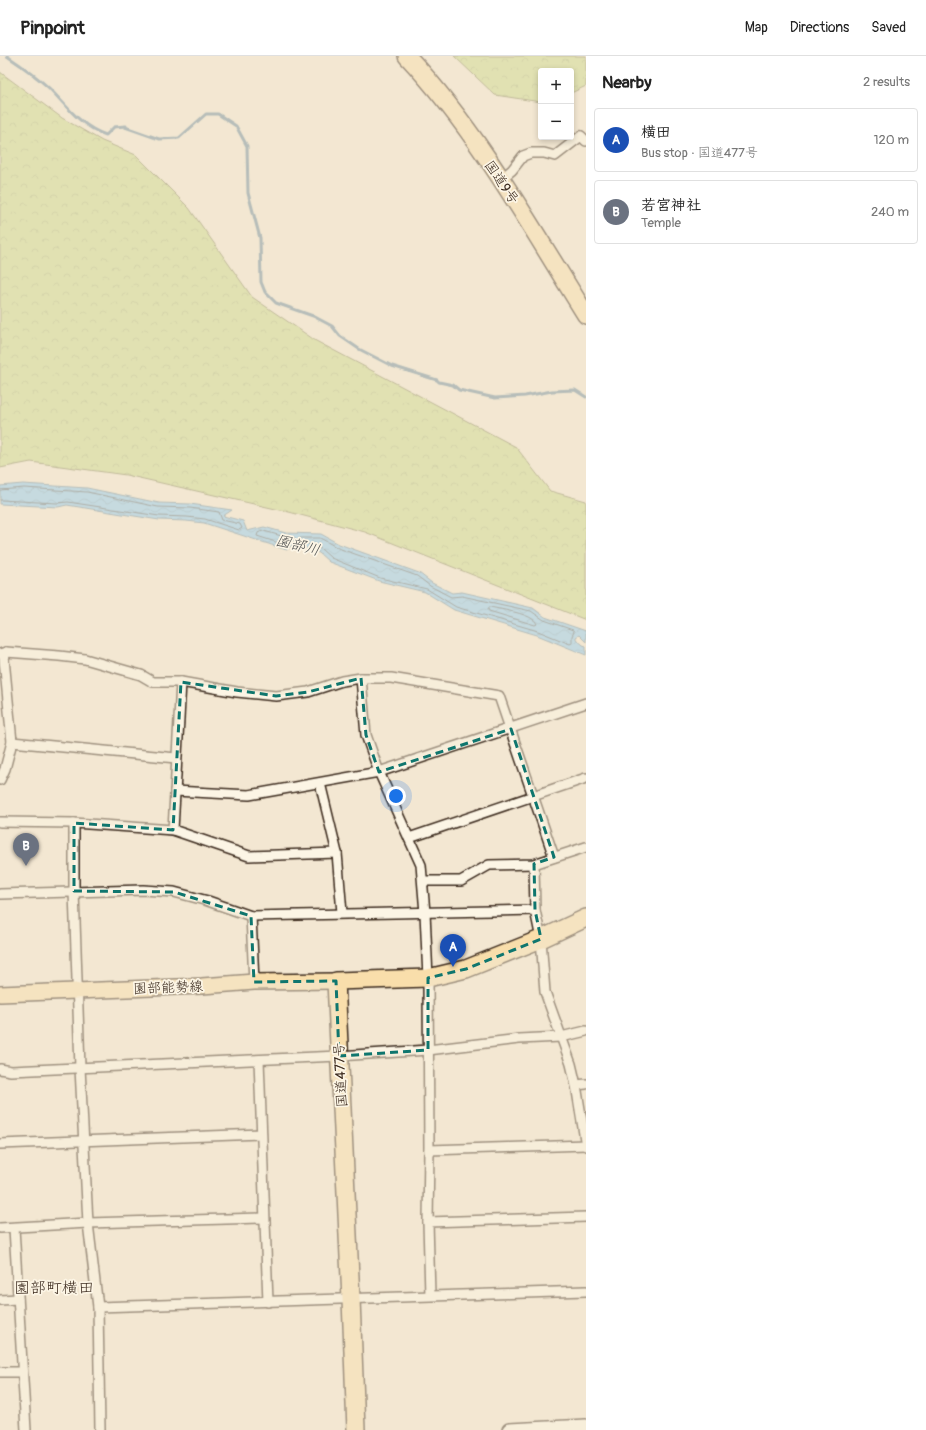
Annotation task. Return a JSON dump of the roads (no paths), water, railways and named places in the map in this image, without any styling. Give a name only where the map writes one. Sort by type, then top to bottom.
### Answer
[{"type":"highway","name":"国道9号","points":[[407,56],[458,117],[501,179],[586,315]]},
{"type":"highway","points":[[336,981],[428,978],[466,969],[541,939],[586,918]]},
{"type":"highway","name":"国道477号","points":[[336,981],[356,1430]]},
{"type":"main road","name":"園部能勢線","points":[[0,994],[202,986],[254,982],[336,981]]},
{"type":"street","points":[[501,179],[512,170],[523,156],[531,153],[544,153],[555,156],[581,136],[586,141]]},
{"type":"street","points":[[0,780],[5,769],[12,742],[3,653],[85,659],[141,675],[153,682],[181,682],[237,692],[276,696],[308,692],[342,681],[361,678],[391,678],[499,696],[554,857]]},
{"type":"street","points":[[361,678],[366,735],[379,772],[421,865],[423,881],[428,978],[428,1222],[430,1295]]},
{"type":"street","points":[[173,830],[181,682]]},
{"type":"street","points":[[175,792],[249,795],[379,772],[586,703]]},
{"type":"street","points":[[12,742],[176,758]]},
{"type":"street","points":[[409,838],[586,778]]},
{"type":"street","points":[[320,783],[337,853],[342,913]]},
{"type":"street","points":[[0,822],[74,823],[173,830],[249,856],[337,853]]},
{"type":"street","points":[[74,823],[74,891],[80,1068],[88,1223],[98,1307],[100,1430]]},
{"type":"street","points":[[423,881],[460,881],[489,865],[534,864],[586,847]]},
{"type":"street","points":[[429,1150],[586,1145],[571,1064],[545,992],[541,939],[536,910],[534,864]]},
{"type":"street","points":[[0,894],[142,890],[174,892],[208,901],[251,916],[536,910]]},
{"type":"street","points":[[251,916],[254,982]]},
{"type":"street","points":[[0,1069],[11,1072],[339,1056],[428,1050],[519,1039],[561,1037],[586,1031]]},
{"type":"street","points":[[259,1060],[268,1302]]},
{"type":"street","points":[[576,1085],[586,1084]]},
{"type":"street","points":[[0,1144],[261,1134]]},
{"type":"street","points":[[428,1222],[586,1217]]},
{"type":"street","points":[[0,1228],[88,1223],[264,1218]]},
{"type":"street","points":[[14,1228],[26,1430]]},
{"type":"street","points":[[98,1307],[586,1290]]},
{"type":"street","points":[[0,1300],[18,1299]]},
{"type":"street","points":[[0,1372],[22,1372]]},
{"type":"street","points":[[509,1430],[586,1426]]},
{"type":"water","name":"園部川","points":[[23,484],[87,488],[159,503],[190,504],[232,510],[223,516],[243,521],[247,531],[264,527],[286,533],[321,534],[339,544],[419,573],[432,583],[452,593],[462,592],[533,608],[545,617],[586,631],[586,642],[579,635],[576,639],[586,646],[586,655],[537,635],[454,610],[425,592],[379,581],[329,562],[319,553],[298,545],[290,546],[287,550],[204,523],[159,520],[67,505],[58,507],[0,504],[0,486]]},
{"type":"waterway","points":[[7,56],[29,71],[49,88],[81,121],[89,127],[106,135],[114,127],[126,126],[125,127],[159,139],[179,138],[206,114],[218,114],[236,126],[247,146],[248,193],[260,238],[261,282],[265,292],[276,303],[313,316],[332,326],[340,336],[359,349],[392,366],[437,380],[439,382],[453,385],[459,390],[495,398],[525,396],[552,391],[575,390],[586,397]]},
{"type":"place","name":"若宮神社","points":[[26,866]]},
{"type":"place","name":"横田","points":[[453,967]]},
{"type":"district","name":"園部町横田","points":[[54,1287]]}]
